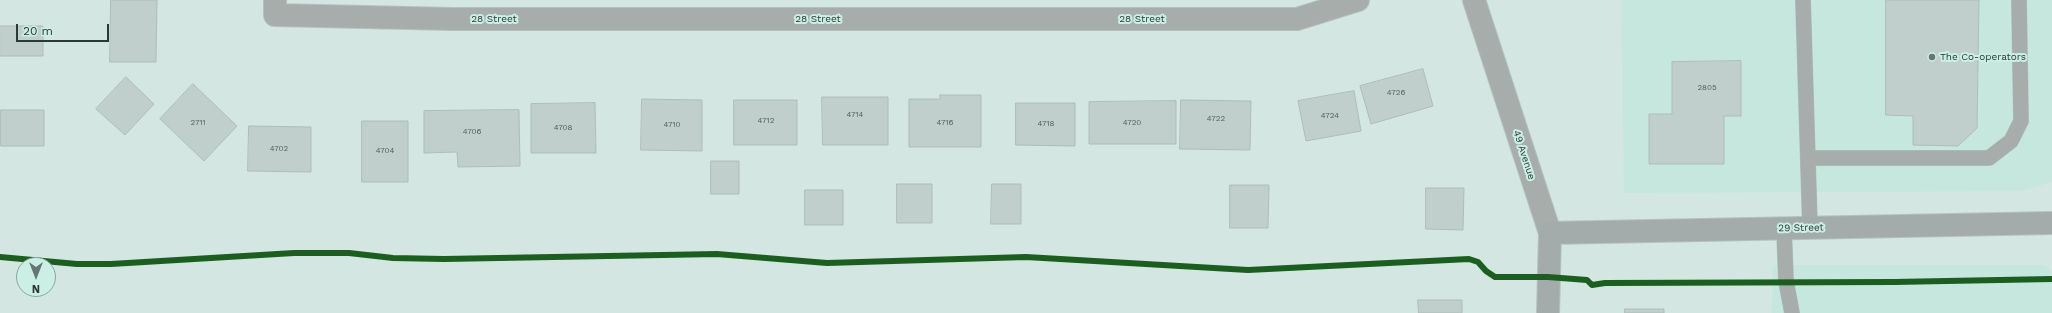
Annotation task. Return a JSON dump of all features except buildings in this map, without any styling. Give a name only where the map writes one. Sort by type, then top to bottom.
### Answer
[{"type":"street","name":"28 Street","points":[[275,8],[452,19],[1297,19],[1358,0]]},
{"type":"street","name":"49 Avenue","points":[[1474,0],[1550,233],[1548,313]]},
{"type":"street","name":"29 Street","points":[[1550,233],[2052,223]]},
{"type":"lane","points":[[1803,0],[1810,228]]},
{"type":"lane","points":[[1808,158],[1989,158],[2011,142],[2021,121],[2019,0]]},
{"type":"lane","points":[[1784,228],[1786,281],[1792,313]]},
{"type":"shaded area","points":[[1621,0],[2052,0],[2052,182],[2021,191],[1624,193]]},
{"type":"shaded area","points":[[1773,265],[2045,265],[2052,272],[2052,313],[1772,313]]},
{"type":"cycle path","points":[[0,257],[77,264],[111,264],[294,253],[349,253],[393,258],[444,259],[717,254],[827,263],[1026,257],[1248,270],[1469,259],[1478,262],[1486,271],[1495,277],[1548,277],[1587,280],[1592,285],[1605,283],[1894,282],[2052,279]]},
{"type":"place","name":"The Co-operators","points":[[1932,57]]}]
